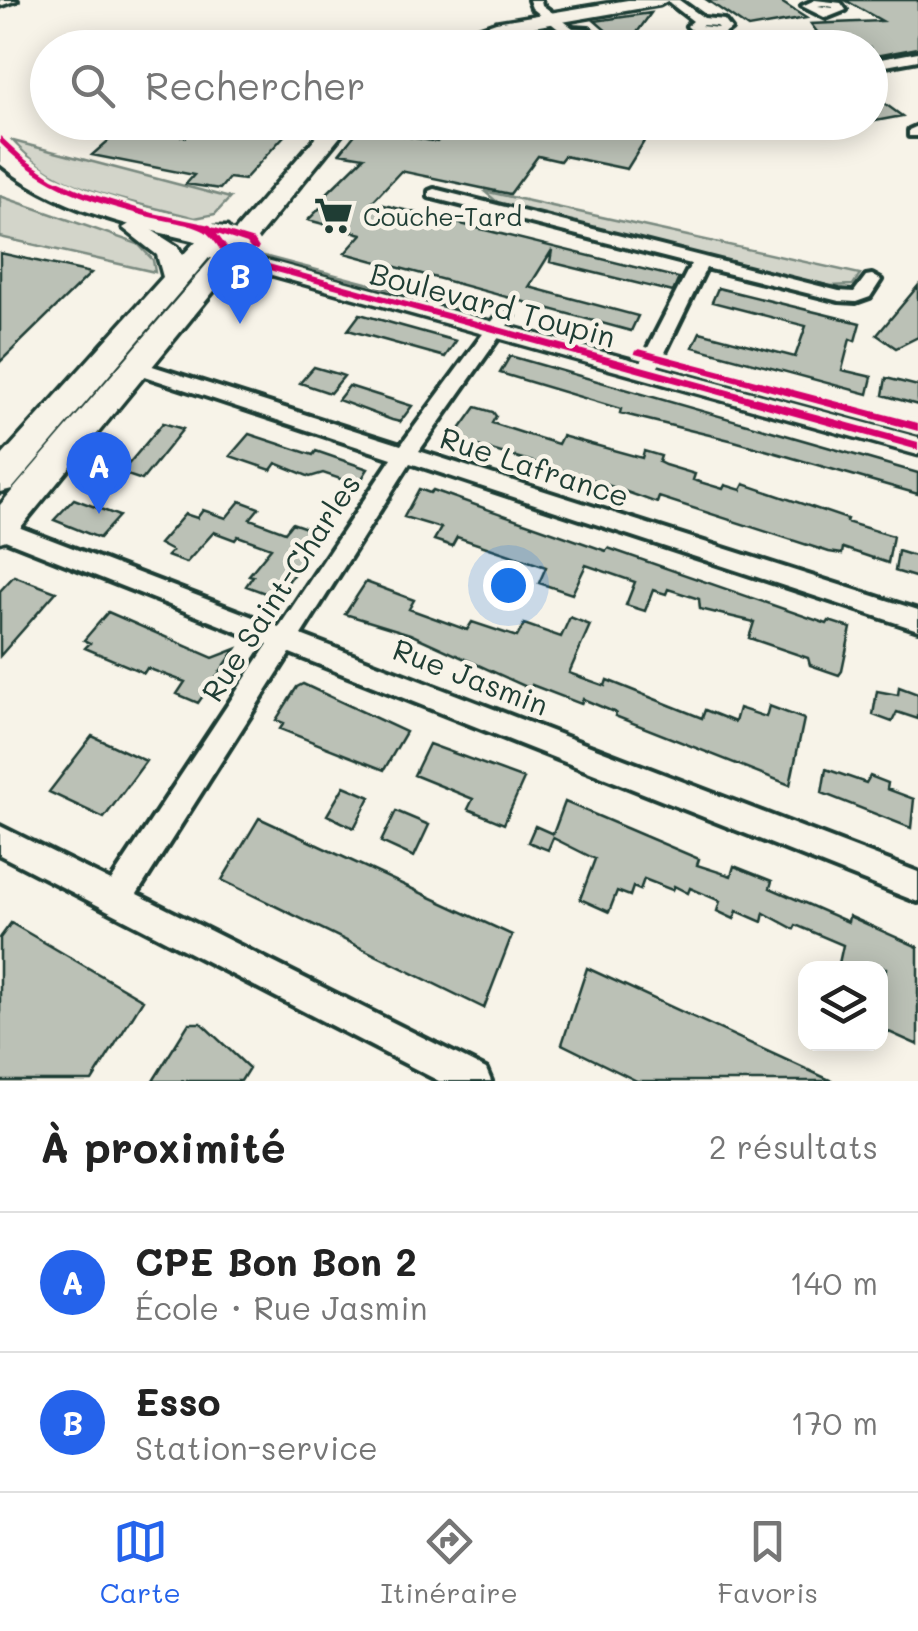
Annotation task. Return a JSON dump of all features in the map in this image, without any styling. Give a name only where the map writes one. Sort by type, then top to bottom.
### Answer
[{"type":"main road","points":[[447,30],[600,0]]},
{"type":"main road","points":[[487,30],[543,9],[660,0]]},
{"type":"main road","points":[[0,529],[136,367],[218,246],[300,140]]},
{"type":"main road","points":[[0,480],[177,278],[218,246],[322,140]]},
{"type":"main road","points":[[0,154],[27,177],[58,194],[218,246]]},
{"type":"main road","points":[[0,182],[31,198],[218,246]]},
{"type":"main road","points":[[136,228],[170,252],[177,278]]},
{"type":"street","points":[[0,3],[12,0]]},
{"type":"street","points":[[672,0],[701,21]]},
{"type":"street","points":[[543,9],[568,30]]},
{"type":"street","points":[[888,62],[918,56]]},
{"type":"street","points":[[434,194],[852,298],[869,291],[872,280]]},
{"type":"street","name":"Boulevard Toupin","points":[[218,246],[650,364],[918,446]]},
{"type":"street","points":[[650,364],[700,262]]},
{"type":"street","name":"Rue Saint-Charles","points":[[117,898],[404,456],[500,323]]},
{"type":"street","name":"Boulevard Toupin","points":[[650,364],[918,427]]},
{"type":"street","name":"Rue Lafrance","points":[[136,367],[918,620]]},
{"type":"street","name":"Rue Jasmin","points":[[0,529],[918,887]]},
{"type":"street","points":[[0,840],[474,1081]]},
{"type":"shaded area","points":[[13,141],[230,198],[215,214],[195,218],[122,200],[51,173]]},
{"type":"shaded area","points":[[484,191],[860,274],[853,285],[830,286],[503,207]]},
{"type":"shaded area","points":[[0,196],[138,244],[153,260],[155,272],[0,237]]},
{"type":"shaded area","points":[[249,255],[483,317],[481,320]]},
{"type":"shaded area","points":[[673,367],[918,431],[918,442],[671,372]]},
{"type":"building","points":[[707,0],[778,0],[806,18],[748,28]]},
{"type":"building","points":[[845,0],[918,0],[918,48],[888,54],[888,30],[816,30],[811,24],[882,21]]},
{"type":"building","points":[[651,13],[639,30],[605,30],[595,21]]},
{"type":"building","points":[[888,106],[902,116],[888,119]]},
{"type":"building","points":[[109,140],[280,140],[244,180],[229,178],[220,189],[186,184],[194,175],[92,155]]},
{"type":"building","points":[[350,140],[645,140],[627,169],[564,156],[560,161],[538,156],[510,194],[401,171],[372,202],[679,278],[673,292],[550,262],[552,250],[529,287],[638,316],[631,331],[345,253],[362,234],[308,220],[322,206],[319,201],[364,157],[340,153]]},
{"type":"building","points":[[0,253],[91,273],[0,362]]},
{"type":"building","points":[[918,286],[918,337],[896,348],[877,335]]},
{"type":"building","points":[[718,288],[860,323],[855,341],[850,339],[842,370],[872,377],[868,394],[693,347],[700,332],[795,357],[806,326],[712,302]]},
{"type":"building","points":[[360,314],[456,341],[445,357],[348,330]]},
{"type":"building","points":[[510,356],[918,473],[918,494],[620,413],[621,409],[500,373]]},
{"type":"building","points":[[314,367],[344,376],[330,393],[300,383]]},
{"type":"building","points":[[886,378],[918,386],[918,405],[883,395]]},
{"type":"building","points":[[349,386],[412,406],[400,422],[392,420],[338,400]]},
{"type":"building","points":[[476,407],[493,412],[496,416],[492,423],[558,444],[562,436],[642,458],[644,451],[661,456],[659,462],[665,465],[695,474],[693,480],[723,489],[725,485],[741,490],[744,484],[893,536],[888,563],[843,548],[842,554],[829,552],[659,497],[657,503],[585,477],[453,439]]},
{"type":"building","points":[[163,423],[183,429],[142,480],[121,473]]},
{"type":"building","points":[[249,434],[368,469],[358,485],[323,473],[310,477],[276,463],[271,470],[230,456]]},
{"type":"building","points":[[419,489],[430,493],[433,490],[827,624],[829,621],[851,628],[842,671],[839,675],[810,665],[808,658],[749,638],[754,622],[700,609],[699,599],[668,589],[666,594],[653,590],[645,611],[626,605],[635,582],[586,565],[572,594],[539,583],[546,567],[457,537],[452,546],[434,540],[441,528],[404,517]]},
{"type":"building","points":[[74,499],[119,516],[99,538],[54,520]]},
{"type":"building","points":[[240,501],[259,508],[250,519],[285,532],[292,523],[318,532],[311,543],[315,544],[285,586],[281,585],[273,596],[246,586],[253,576],[249,575],[271,548],[214,532],[186,563],[167,556],[172,551],[159,544],[185,514],[197,518],[203,510],[226,518]]},
{"type":"building","points":[[898,551],[918,557],[918,578],[895,571]]},
{"type":"building","points":[[14,576],[56,592],[0,656],[0,591]]},
{"type":"building","points":[[366,582],[414,600],[409,609],[467,630],[472,622],[517,637],[524,624],[561,637],[570,617],[590,625],[569,673],[605,686],[607,680],[702,718],[705,710],[735,722],[739,708],[766,717],[769,706],[804,719],[790,785],[615,716],[616,713],[583,699],[581,704],[532,685],[531,689],[410,634],[345,614]]},
{"type":"building","points":[[108,612],[213,658],[236,649],[198,703],[177,694],[185,682],[147,668],[144,673],[85,648],[90,643],[84,640]]},
{"type":"building","points":[[303,684],[406,732],[384,770],[280,729],[284,723],[276,720]]},
{"type":"building","points":[[899,687],[918,694],[918,719],[897,712],[892,722],[873,715],[877,691],[898,695]]},
{"type":"building","points":[[92,736],[146,761],[104,818],[49,792]]},
{"type":"building","points":[[429,744],[524,779],[504,824],[468,809],[473,799],[414,775]]},
{"type":"building","points":[[826,769],[866,783],[870,776],[888,783],[887,789],[914,799],[911,828],[822,793]]},
{"type":"building","points":[[344,786],[370,797],[354,828],[327,815]]},
{"type":"building","points":[[565,802],[699,859],[697,865],[731,876],[734,866],[772,881],[770,888],[848,922],[849,916],[918,947],[918,1045],[888,1032],[888,961],[840,961],[843,945],[796,925],[794,929],[764,913],[762,922],[737,911],[734,919],[717,911],[720,901],[690,888],[688,893],[674,886],[672,890],[644,879],[640,890],[633,887],[630,896],[617,891],[609,912],[580,899],[595,859],[553,838],[548,850],[528,842],[535,826],[553,834]]},
{"type":"building","points":[[396,811],[429,825],[414,857],[381,842]]},
{"type":"building","points":[[259,818],[512,935],[484,1008],[222,880]]},
{"type":"building","points":[[11,923],[143,1000],[92,1081],[0,1081],[0,938]]},
{"type":"building","points":[[587,968],[832,1081],[637,1081],[562,1044]]},
{"type":"building","points":[[189,1023],[201,1023],[249,1068],[241,1081],[153,1081]]},
{"type":"cycle path","points":[[0,138],[50,180],[82,194],[220,232],[251,242],[254,248]]},
{"type":"cycle path","points":[[207,227],[229,256],[248,262],[918,446]]},
{"type":"cycle path","points":[[639,352],[918,427]]},
{"type":"place","name":"Couche-Tard","points":[[333,216]]},
{"type":"place","name":"Esso","points":[[240,324]]},
{"type":"place","name":"CPE Bon Bon 2","points":[[99,514]]}]
